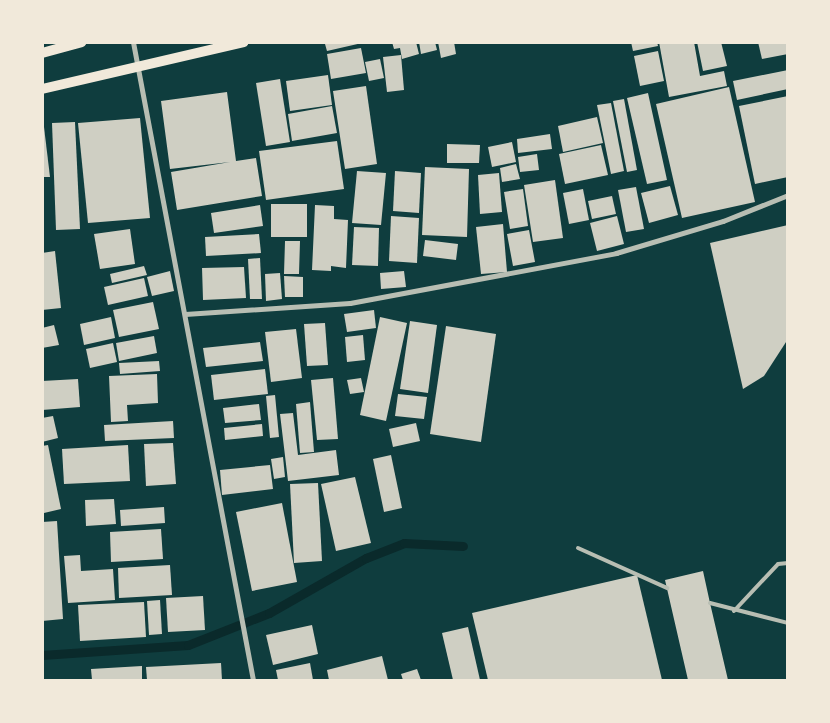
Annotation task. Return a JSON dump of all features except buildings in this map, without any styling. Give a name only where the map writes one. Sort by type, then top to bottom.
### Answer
[{"type":"main road","points":[[42,53],[82,42]]},
{"type":"main road","points":[[42,89],[223,45],[244,42]]},
{"type":"street","points":[[132,42],[253,680]]},
{"type":"street","points":[[184,314],[350,303],[616,253],[723,221],[788,195]]},
{"type":"lane","points":[[578,548],[667,588]]},
{"type":"lane","points":[[734,610],[778,564],[788,563]]},
{"type":"lane","points":[[710,603],[788,624]]},
{"type":"waterway","points":[[42,655],[188,645],[269,613],[366,558],[404,543],[463,546]]}]
